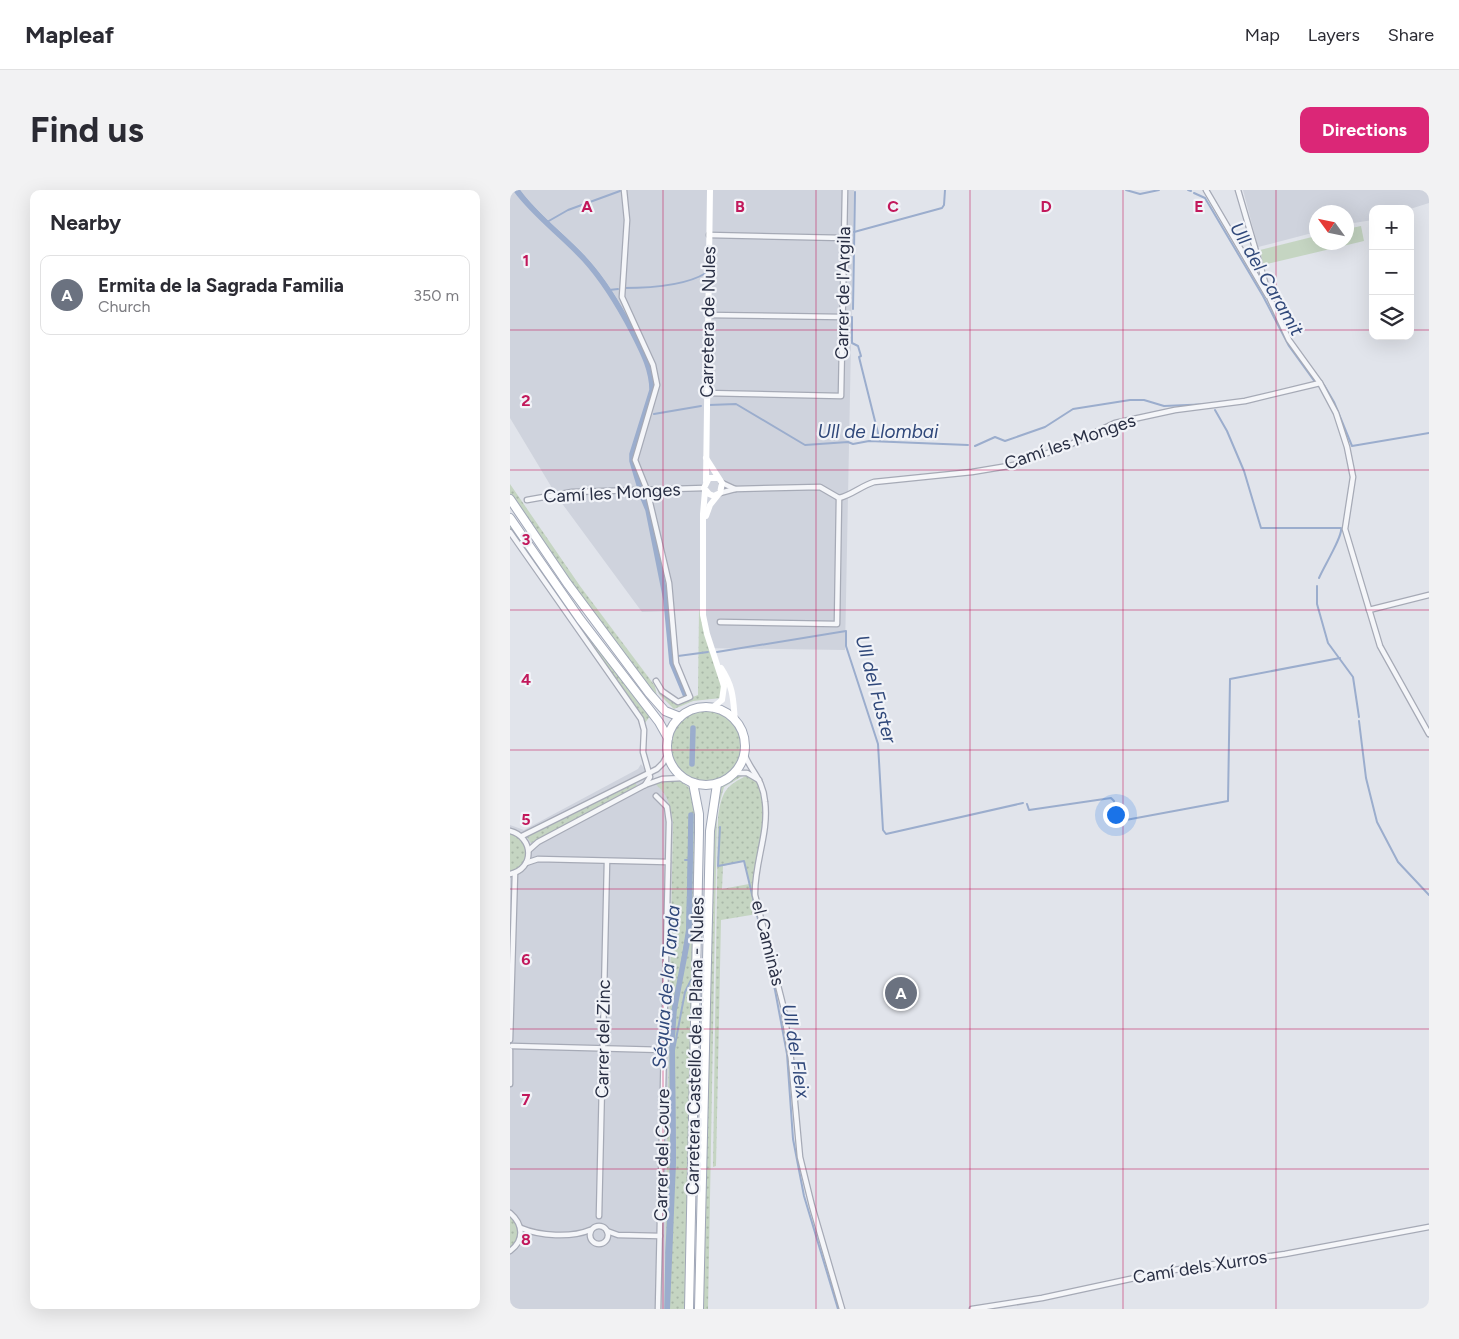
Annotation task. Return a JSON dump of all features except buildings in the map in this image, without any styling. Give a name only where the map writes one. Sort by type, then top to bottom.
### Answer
[{"type":"main road","name":"Carretera de Nules","points":[[710,190],[703,487],[703,615],[707,634],[718,663],[724,691],[722,700],[712,708]]},
{"type":"main road","name":"Carretera de Nules","points":[[704,527],[710,505],[719,494],[720,480],[705,455]]},
{"type":"main road","points":[[719,494],[709,494],[703,487],[709,478],[720,480]]},
{"type":"main road","points":[[510,499],[567,583],[649,693],[665,711],[680,717]]},
{"type":"main road","points":[[510,518],[575,611],[659,722],[668,738]]},
{"type":"main road","name":"Carretera de Nules","points":[[718,663],[731,683],[734,694],[735,721]]},
{"type":"main road","points":[[712,708],[725,713],[735,721],[743,736],[744,753],[734,773],[716,784],[693,783],[683,778],[673,767],[668,754],[668,738],[672,727],[680,717],[693,710],[712,708]]},
{"type":"main road","name":"Carretera Castelló de la Plana - Nules","points":[[689,1309],[699,832],[699,814],[693,783]]},
{"type":"main road","name":"Carretera Castelló de la Plana - Nules","points":[[699,1309],[710,831],[716,784]]},
{"type":"street","points":[[624,190],[627,220],[622,297],[653,365],[658,385],[636,460],[647,490],[669,583],[676,663],[690,697],[678,702],[662,691],[656,681]]},
{"type":"street","name":"Carrer de l'Argila","points":[[706,393],[841,396],[845,190]]},
{"type":"street","points":[[1206,190],[1270,299],[1289,340],[1320,384],[1336,412],[1353,477],[1345,529],[1380,646],[1429,734]]},
{"type":"street","points":[[1238,190],[1270,299]]},
{"type":"street","points":[[710,235],[844,238]]},
{"type":"street","points":[[708,314],[842,317]]},
{"type":"street","name":"Camí les Monges","points":[[839,498],[848,496],[862,485],[874,482],[972,472],[1014,464],[1067,446],[1115,423],[1175,410],[1245,401],[1320,384]]},
{"type":"street","points":[[720,480],[735,489]]},
{"type":"street","name":"Camí les Monges","points":[[527,500],[572,492],[703,487]]},
{"type":"street","points":[[719,494],[735,489],[820,488],[839,498],[837,624],[720,622]]},
{"type":"street","points":[[510,532],[641,719],[644,764],[650,777],[645,785]]},
{"type":"street","points":[[1369,610],[1429,595]]},
{"type":"street","name":"el Caminàs","points":[[744,753],[760,781],[765,802],[766,818],[756,867],[755,895],[782,1005],[791,1059],[800,1157],[842,1309]]},
{"type":"street","points":[[522,836],[660,766],[668,754]]},
{"type":"street","points":[[637,777],[644,764]]},
{"type":"street","points":[[734,773],[747,773],[760,781]]},
{"type":"street","points":[[526,863],[529,852],[538,842],[645,785],[662,779],[683,778]]},
{"type":"street","name":"Carrer del Coure","points":[[656,796],[667,807],[669,822],[658,1309]]},
{"type":"street","points":[[510,830],[522,836],[529,852],[538,859]]},
{"type":"street","points":[[510,1084],[512,874],[526,863],[538,859],[668,862]]},
{"type":"street","name":"Carrer del Zinc","points":[[602,1226],[599,1216],[607,861]]},
{"type":"street","points":[[511,1049],[603,1048],[664,1050]]},
{"type":"street","points":[[510,1213],[517,1219],[521,1228],[521,1238],[516,1247],[510,1251]]},
{"type":"street","name":"Carrer del Zinc","points":[[595,1226],[599,1216]]},
{"type":"street","points":[[521,1228],[533,1233],[580,1234],[595,1226],[602,1226],[607,1231],[618,1235]]},
{"type":"street","name":"Camí dels Xurros","points":[[972,1309],[1042,1298],[1167,1271],[1285,1254],[1429,1227]]},
{"type":"street","points":[[590,1230],[590,1239]]},
{"type":"street","points":[[607,1231],[607,1238]]},
{"type":"street","points":[[521,1238],[533,1233]]},
{"type":"street","points":[[580,1234],[594,1243],[600,1244],[607,1238],[618,1235],[660,1236]]},
{"type":"shaded area","points":[[510,190],[854,190],[845,650],[700,648],[699,610],[642,612],[558,498],[510,418]]},
{"type":"shaded area","points":[[1243,190],[1429,190],[1429,203],[1414,208],[1414,205],[1369,205],[1369,221],[1354,223],[1354,205],[1309,205],[1309,234],[1258,247]]},
{"type":"shaded area","points":[[641,764],[654,783],[662,789],[671,805],[673,823],[664,1309],[510,1309],[510,825],[524,830],[638,769]]},
{"type":"green space","points":[[1361,226],[1364,241],[1354,243],[1354,228]]},
{"type":"green space","points":[[1309,238],[1309,250],[1326,250],[1263,265],[1260,250]]},
{"type":"green space","points":[[510,484],[580,586],[655,686],[657,696],[666,705],[665,707],[559,567],[510,494]]},
{"type":"green space","points":[[510,524],[583,629],[650,716],[645,723],[636,707],[510,529]]},
{"type":"green space","points":[[699,610],[717,665],[721,698],[693,701],[674,709],[659,694],[656,685],[677,703],[698,695]]},
{"type":"green space","points":[[706,711],[719,714],[731,721],[738,733],[741,746],[738,759],[731,771],[719,778],[706,781],[693,778],[681,771],[674,759],[671,746],[674,733],[681,721],[693,714]]},
{"type":"green space","points":[[740,774],[744,775],[724,787],[717,812],[708,1309],[702,1309],[713,824],[719,789],[722,785]]},
{"type":"green space","points":[[748,775],[758,781],[762,789],[764,817],[753,884],[757,914],[721,920],[716,1166],[713,1167],[718,817],[721,801],[726,791],[734,783]],"holes":[[[744,861],[749,884],[722,889],[723,866]]]},
{"type":"green space","points":[[665,779],[681,782],[690,789],[696,815],[686,1309],[664,1309],[673,823],[668,801],[663,792],[654,783]]},
{"type":"green space","points":[[634,781],[637,786],[531,843],[527,837]]},
{"type":"green space","points":[[510,833],[522,841],[526,853],[522,864],[510,871]]},
{"type":"green space","points":[[510,1216],[517,1224],[519,1232],[510,1249]]},
{"type":"waterway","name":"Séquia de la Tanda","points":[[516,190],[576,250],[598,276],[622,313],[646,360],[652,382],[652,390],[632,454],[632,461],[640,488]]},
{"type":"waterway","name":"Séquia de la Tanda","points":[[519,190],[535,209],[588,261],[608,287],[646,355],[651,369],[653,391]]},
{"type":"waterway","points":[[854,232],[942,208],[945,190]]},
{"type":"waterway","name":"Ull del Caramit","points":[[1126,190],[1140,194],[1159,190]]},
{"type":"waterway","name":"Ull del Caramit","points":[[547,222],[568,210],[620,191]]},
{"type":"waterway","points":[[853,309],[855,192]]},
{"type":"waterway","name":"Ull del Caramit","points":[[1194,193],[1205,198],[1263,296],[1289,346],[1315,382]]},
{"type":"waterway","points":[[623,288],[655,287],[688,281],[706,273]]},
{"type":"waterway","points":[[609,290],[618,289]]},
{"type":"waterway","points":[[852,317],[852,343],[858,346],[861,356],[859,357],[880,441]]},
{"type":"waterway","name":"Ull del Caramit","points":[[1324,385],[1334,402],[1352,446],[1429,433]]},
{"type":"waterway","name":"Ull de Llombai","points":[[975,446],[995,437],[1005,441],[1045,427],[1073,409],[1130,400],[1144,400],[1164,406],[1211,404]]},
{"type":"waterway","name":"Ull de Llombai","points":[[709,405],[736,404],[805,445],[848,442],[853,444],[869,441],[968,445]]},
{"type":"waterway","name":"Ull de Llombai","points":[[654,414],[701,406]]},
{"type":"waterway","name":"Ull de Llombai","points":[[1215,410],[1227,431],[1244,471],[1261,528],[1341,528],[1336,544],[1319,578]]},
{"type":"waterway","name":"Séquia de la Tanda","points":[[634,458],[640,434]]},
{"type":"waterway","name":"Séquia de la Tanda","points":[[634,463],[641,486]]},
{"type":"waterway","name":"Séquia de la Tanda","points":[[641,493],[648,510],[666,600],[672,663],[687,699]]},
{"type":"waterway","name":"Séquia de la Tanda","points":[[644,496],[649,509],[668,603],[666,606]]},
{"type":"waterway","name":"Ull de Llombai","points":[[1317,586],[1317,604],[1328,643],[1353,677],[1359,717]]},
{"type":"waterway","name":"Ull del Fuster","points":[[717,652],[846,631],[846,646],[878,744],[883,830],[886,834],[1023,803]]},
{"type":"waterway","name":"Ull del Fuster","points":[[678,656],[708,652]]},
{"type":"waterway","name":"Ull del Fuster","points":[[1027,804],[1029,810],[1111,798],[1114,801],[1113,820],[1115,822],[1228,801],[1230,679],[1340,658]]},
{"type":"waterway","name":"Ull de Llombai","points":[[1359,721],[1366,778],[1377,822],[1398,862],[1429,895]]},
{"type":"waterway","name":"Séquia de la Tanda","points":[[692,764],[693,728]]},
{"type":"waterway","name":"Séquia de la Tanda","points":[[668,1252],[673,1156],[672,1041],[674,1011],[689,933],[691,815]]},
{"type":"waterway","name":"Ull del Fleix","points":[[720,827],[718,866],[744,861],[775,990],[787,1054],[793,1139],[804,1196],[838,1309]]},
{"type":"waterway","name":"Séquia de la Tanda","points":[[674,1012],[687,930],[689,860],[685,860]]},
{"type":"waterway","name":"Séquia de la Tanda","points":[[669,1309],[675,1163],[674,1050],[685,992],[691,980]]},
{"type":"waterway","name":"Séquia de la Tanda","points":[[667,1309],[668,1254]]},
{"type":"place","name":"Ermita de la Sagrada Familia","points":[[901,993]]}]
